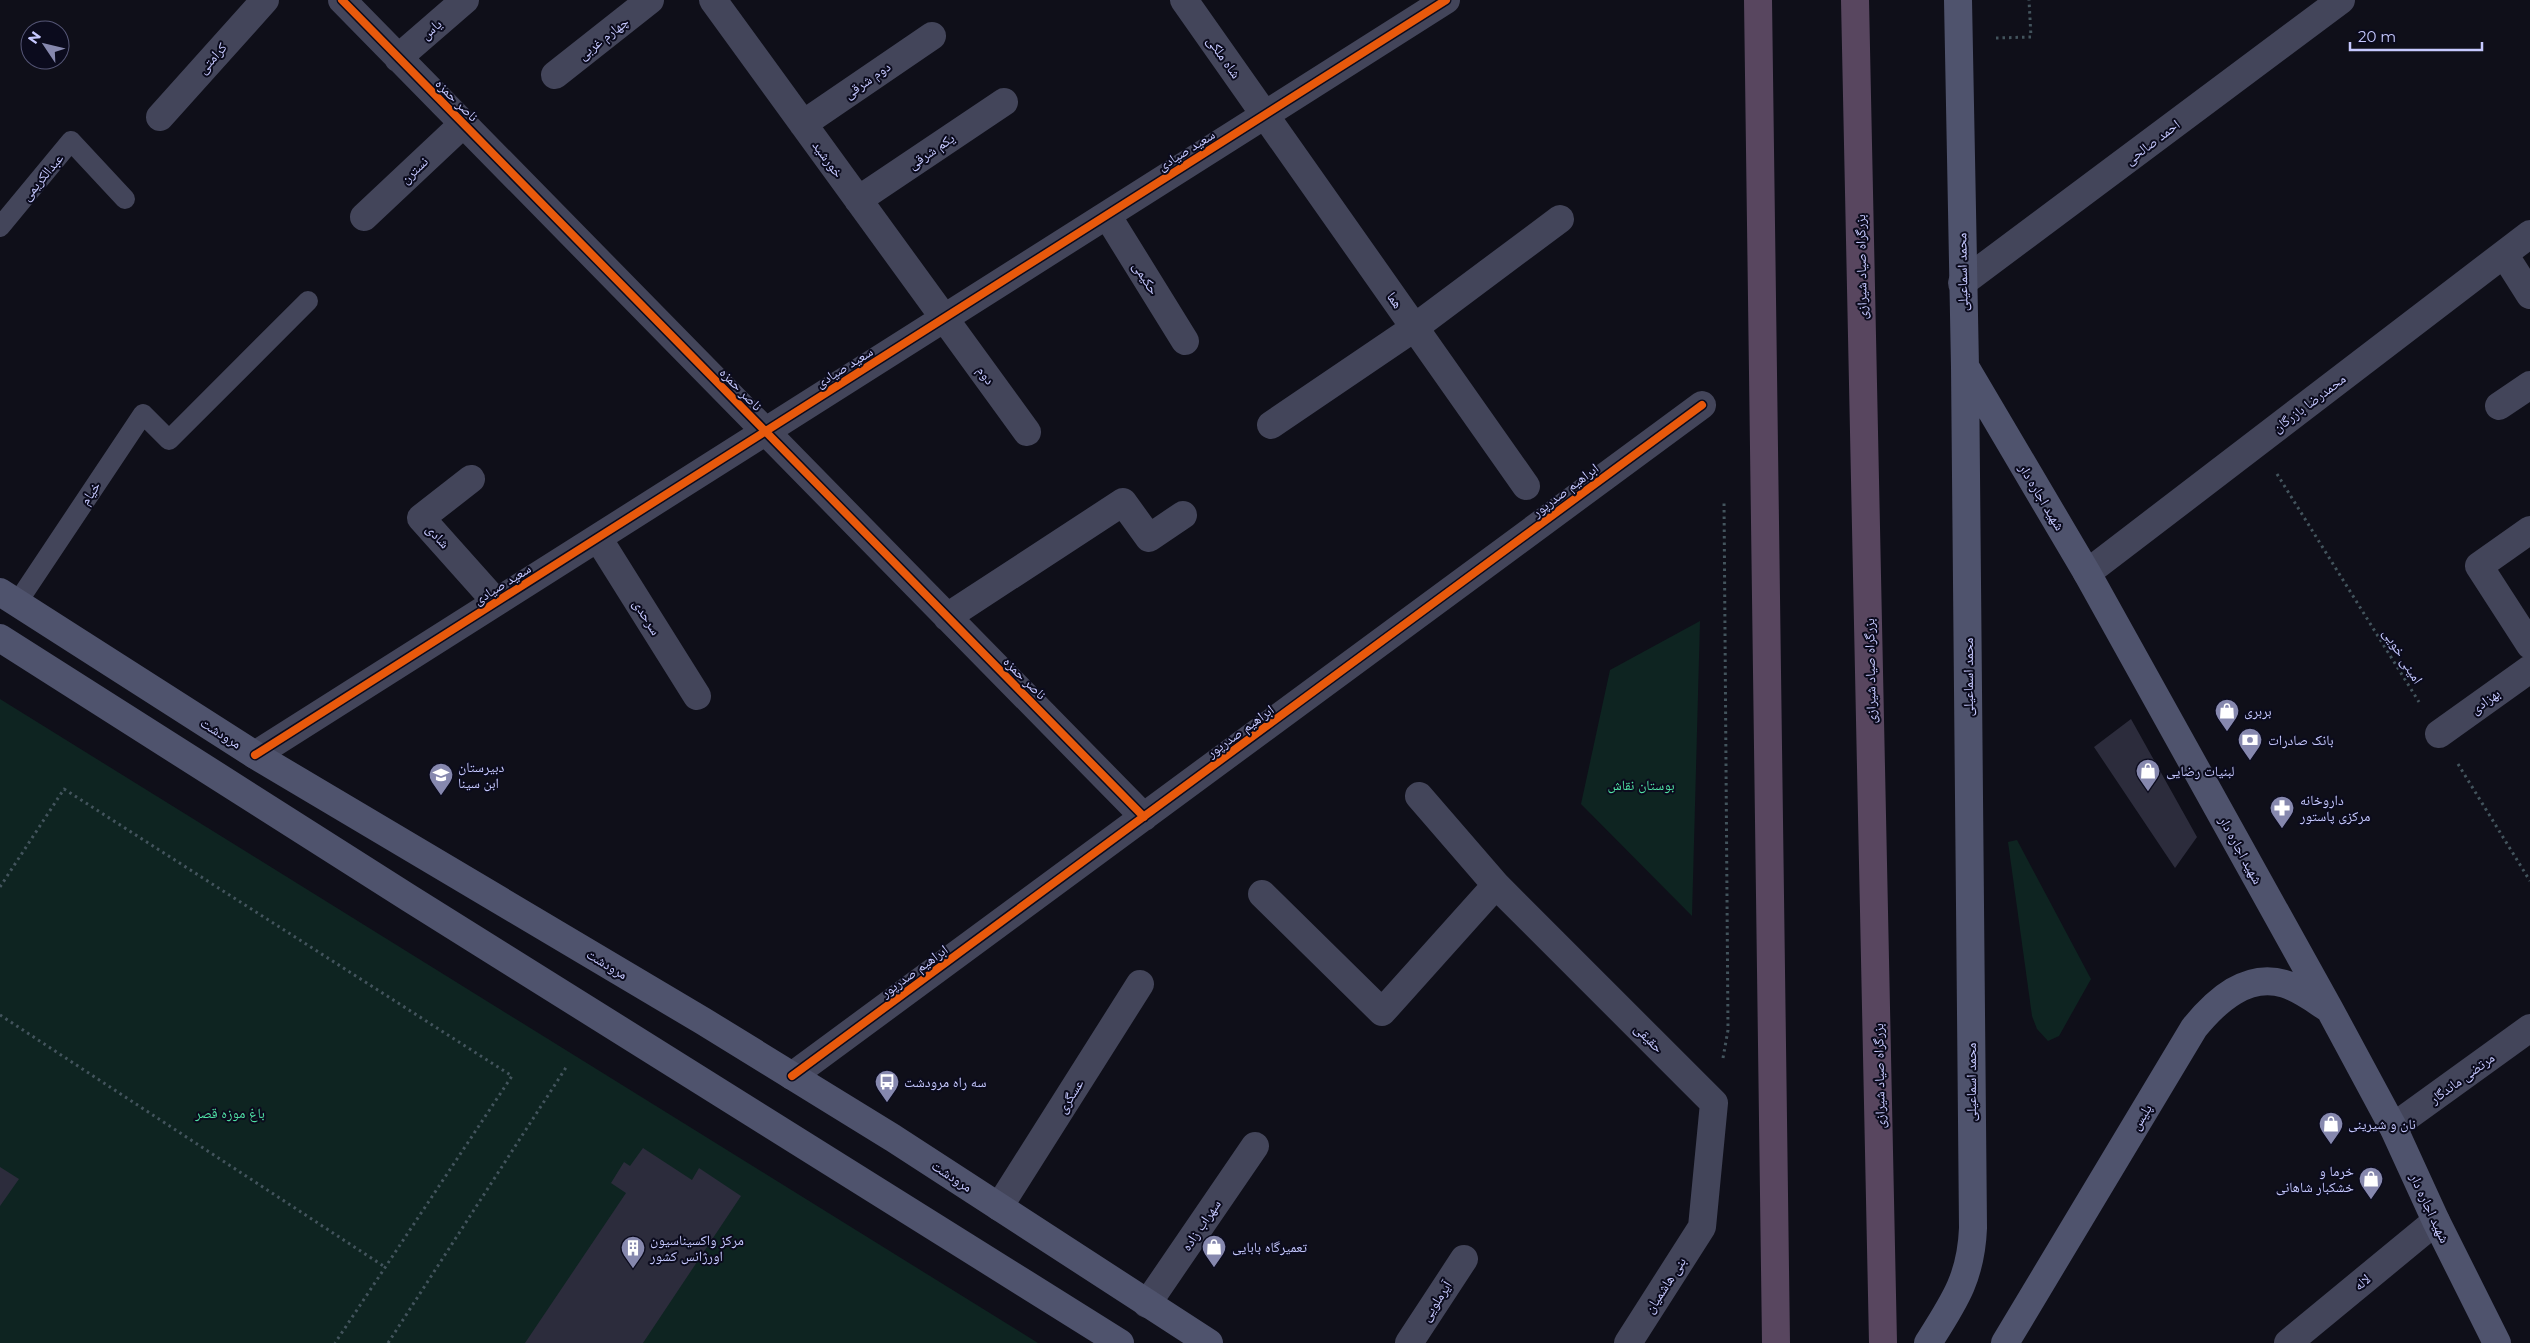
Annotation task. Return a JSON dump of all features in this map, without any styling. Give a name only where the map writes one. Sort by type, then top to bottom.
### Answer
[{"type":"highway","points":[[1758,0],[1776,1343]]},
{"type":"highway","name":"بزرگراه صیاد شیرازی","points":[[1855,0],[1883,1343]]},
{"type":"main road","name":"محمد اسماعیلی","points":[[1928,1343],[1954,1302],[1970,1264],[1973,1228],[1965,367],[1958,0]]},
{"type":"main road","name":"شهید اجاره دار","points":[[1965,367],[2087,573],[2330,1010],[2393,1127],[2436,1221],[2497,1343]]},
{"type":"main road","name":"مرودشت","points":[[8,598],[256,754],[792,1076],[1209,1343]]},
{"type":"main road","points":[[0,638],[1120,1343]]},
{"type":"main road","points":[[233,786],[256,754]]},
{"type":"main road","name":"پلیس","points":[[2005,1343],[2194,1028],[2210,1009],[2225,995],[2244,986],[2259,982],[2273,982],[2286,984],[2330,1010]]},
{"type":"street","name":"کرامتی","points":[[160,117],[265,0]]},
{"type":"street","name":"ناصر حمزه","points":[[342,0],[1144,817]]},
{"type":"street","name":"یاس","points":[[398,58],[464,0]]},
{"type":"street","name":"چهارم غربی","points":[[555,75],[650,0]]},
{"type":"street","name":"شاه ملکی","points":[[1184,0],[1265,115]]},
{"type":"street","name":"سعید صیادی","points":[[256,754],[1446,0]]},
{"type":"street","name":"احمد صالحی","points":[[1962,283],[2342,0]]},
{"type":"street","name":"خورشید","points":[[715,1],[945,318]]},
{"type":"street","name":"دوم شرقی","points":[[803,124],[932,36]]},
{"type":"street","name":"یکم شرقی","points":[[858,200],[1004,102]]},
{"type":"street","name":"هما","points":[[1265,115],[1526,486]]},
{"type":"street","name":"نسترن","points":[[364,216],[463,124]]},
{"type":"street","name":"حکیمی","points":[[1107,215],[1185,341]]},
{"type":"street","points":[[1271,425],[1414,328],[1560,219]]},
{"type":"street","name":"محمدرضا بازرگان","points":[[2087,573],[2530,234]]},
{"type":"street","points":[[2504,254],[2530,295]]},
{"type":"street","name":"دوم","points":[[945,318],[1027,432]]},
{"type":"street","points":[[2499,406],[2530,384]]},
{"type":"street","name":"ابراهیم صدرپور","points":[[792,1076],[1702,405]]},
{"type":"street","name":"شادی","points":[[471,479],[421,518],[496,602]]},
{"type":"street","points":[[947,617],[1122,502],[1149,538],[1183,515]]},
{"type":"street","points":[[2530,530],[2479,566],[2530,645]]},
{"type":"street","name":"سرحدی","points":[[598,538],[697,696]]},
{"type":"street","name":"بهزادی","points":[[2439,734],[2530,669]]},
{"type":"street","name":"حقیقی","points":[[1419,796],[1496,885],[1714,1103]]},
{"type":"street","points":[[1262,894],[1382,1012],[1496,885]]},
{"type":"street","name":"عسگری","points":[[999,1207],[1140,984]]},
{"type":"street","name":"مرتضی ماندگار","points":[[2393,1127],[2530,1028]]},
{"type":"street","name":"بنی هاشمیان","points":[[1628,1343],[1702,1227],[1714,1103]]},
{"type":"street","name":"سهراب زاده","points":[[1147,1304],[1256,1146]]},
{"type":"street","name":"لاله","points":[[2288,1343],[2436,1221]]},
{"type":"street","name":"آیرملویی","points":[[1409,1343],[1464,1259]]},
{"type":"lane","name":"عبدالکریمی","points":[[0,227],[71,141],[125,199]]},
{"type":"lane","name":"خیام","points":[[8,598],[143,414],[170,440],[308,301]]},
{"type":"path","points":[[1993,29],[1994,39],[2031,37],[2029,0]]},
{"type":"path","points":[[1714,1103],[1728,1030],[1724,496]]},
{"type":"path","points":[[0,887],[64,789],[512,1076],[335,1343]]},
{"type":"path","points":[[0,1015],[385,1267]]},
{"type":"path","points":[[388,1343],[567,1066]]},
{"type":"green space","name":"بوستان نقاش","points":[[1700,621],[1692,916],[1581,804],[1610,670]]},
{"type":"green space","name":"باغ موزه قصر","points":[[0,699],[1038,1343],[0,1343]]},
{"type":"green space","points":[[2017,840],[2091,979],[2059,1036],[2048,1041],[2037,1029],[2032,1016],[2008,842]]},
{"type":"building","name":"لبنیات رضایی","points":[[2131,719],[2197,837],[2175,868],[2094,747]]},
{"type":"building","name":"مرکز واکسیناسیون اورژانس کشور","points":[[643,1148],[692,1180],[699,1168],[741,1196],[643,1343],[525,1343],[626,1193],[611,1183],[624,1162],[630,1166]]},
{"type":"building","points":[[0,1167],[19,1179],[0,1206]]},
{"type":"cycle path","points":[[342,0],[1144,817]]},
{"type":"cycle path","points":[[255,755],[1446,0]]},
{"type":"cycle path","points":[[792,1076],[1702,405]]},
{"type":"place","name":"بربری","points":[[2227,732]]},
{"type":"place","name":"بانک صادرات","points":[[2250,761]]},
{"type":"place","name":"لبنیات رضایی","points":[[2148,792]]},
{"type":"place","name":"دبیرستان ابن سینا","points":[[441,796]]},
{"type":"place","name":"داروخانه مرکزی پاستور","points":[[2282,829]]},
{"type":"place","name":"سه راه مرودشت","points":[[887,1103]]},
{"type":"place","name":"نان و شیرینی","points":[[2331,1145]]},
{"type":"place","name":"خرما و خشکبار شاهانی","points":[[2371,1200]]},
{"type":"place","name":"تعمیرگاه بابایی","points":[[1214,1268]]},
{"type":"place","name":"مرکز واکسیناسیون اورژانس کشور","points":[[633,1269]]}]
